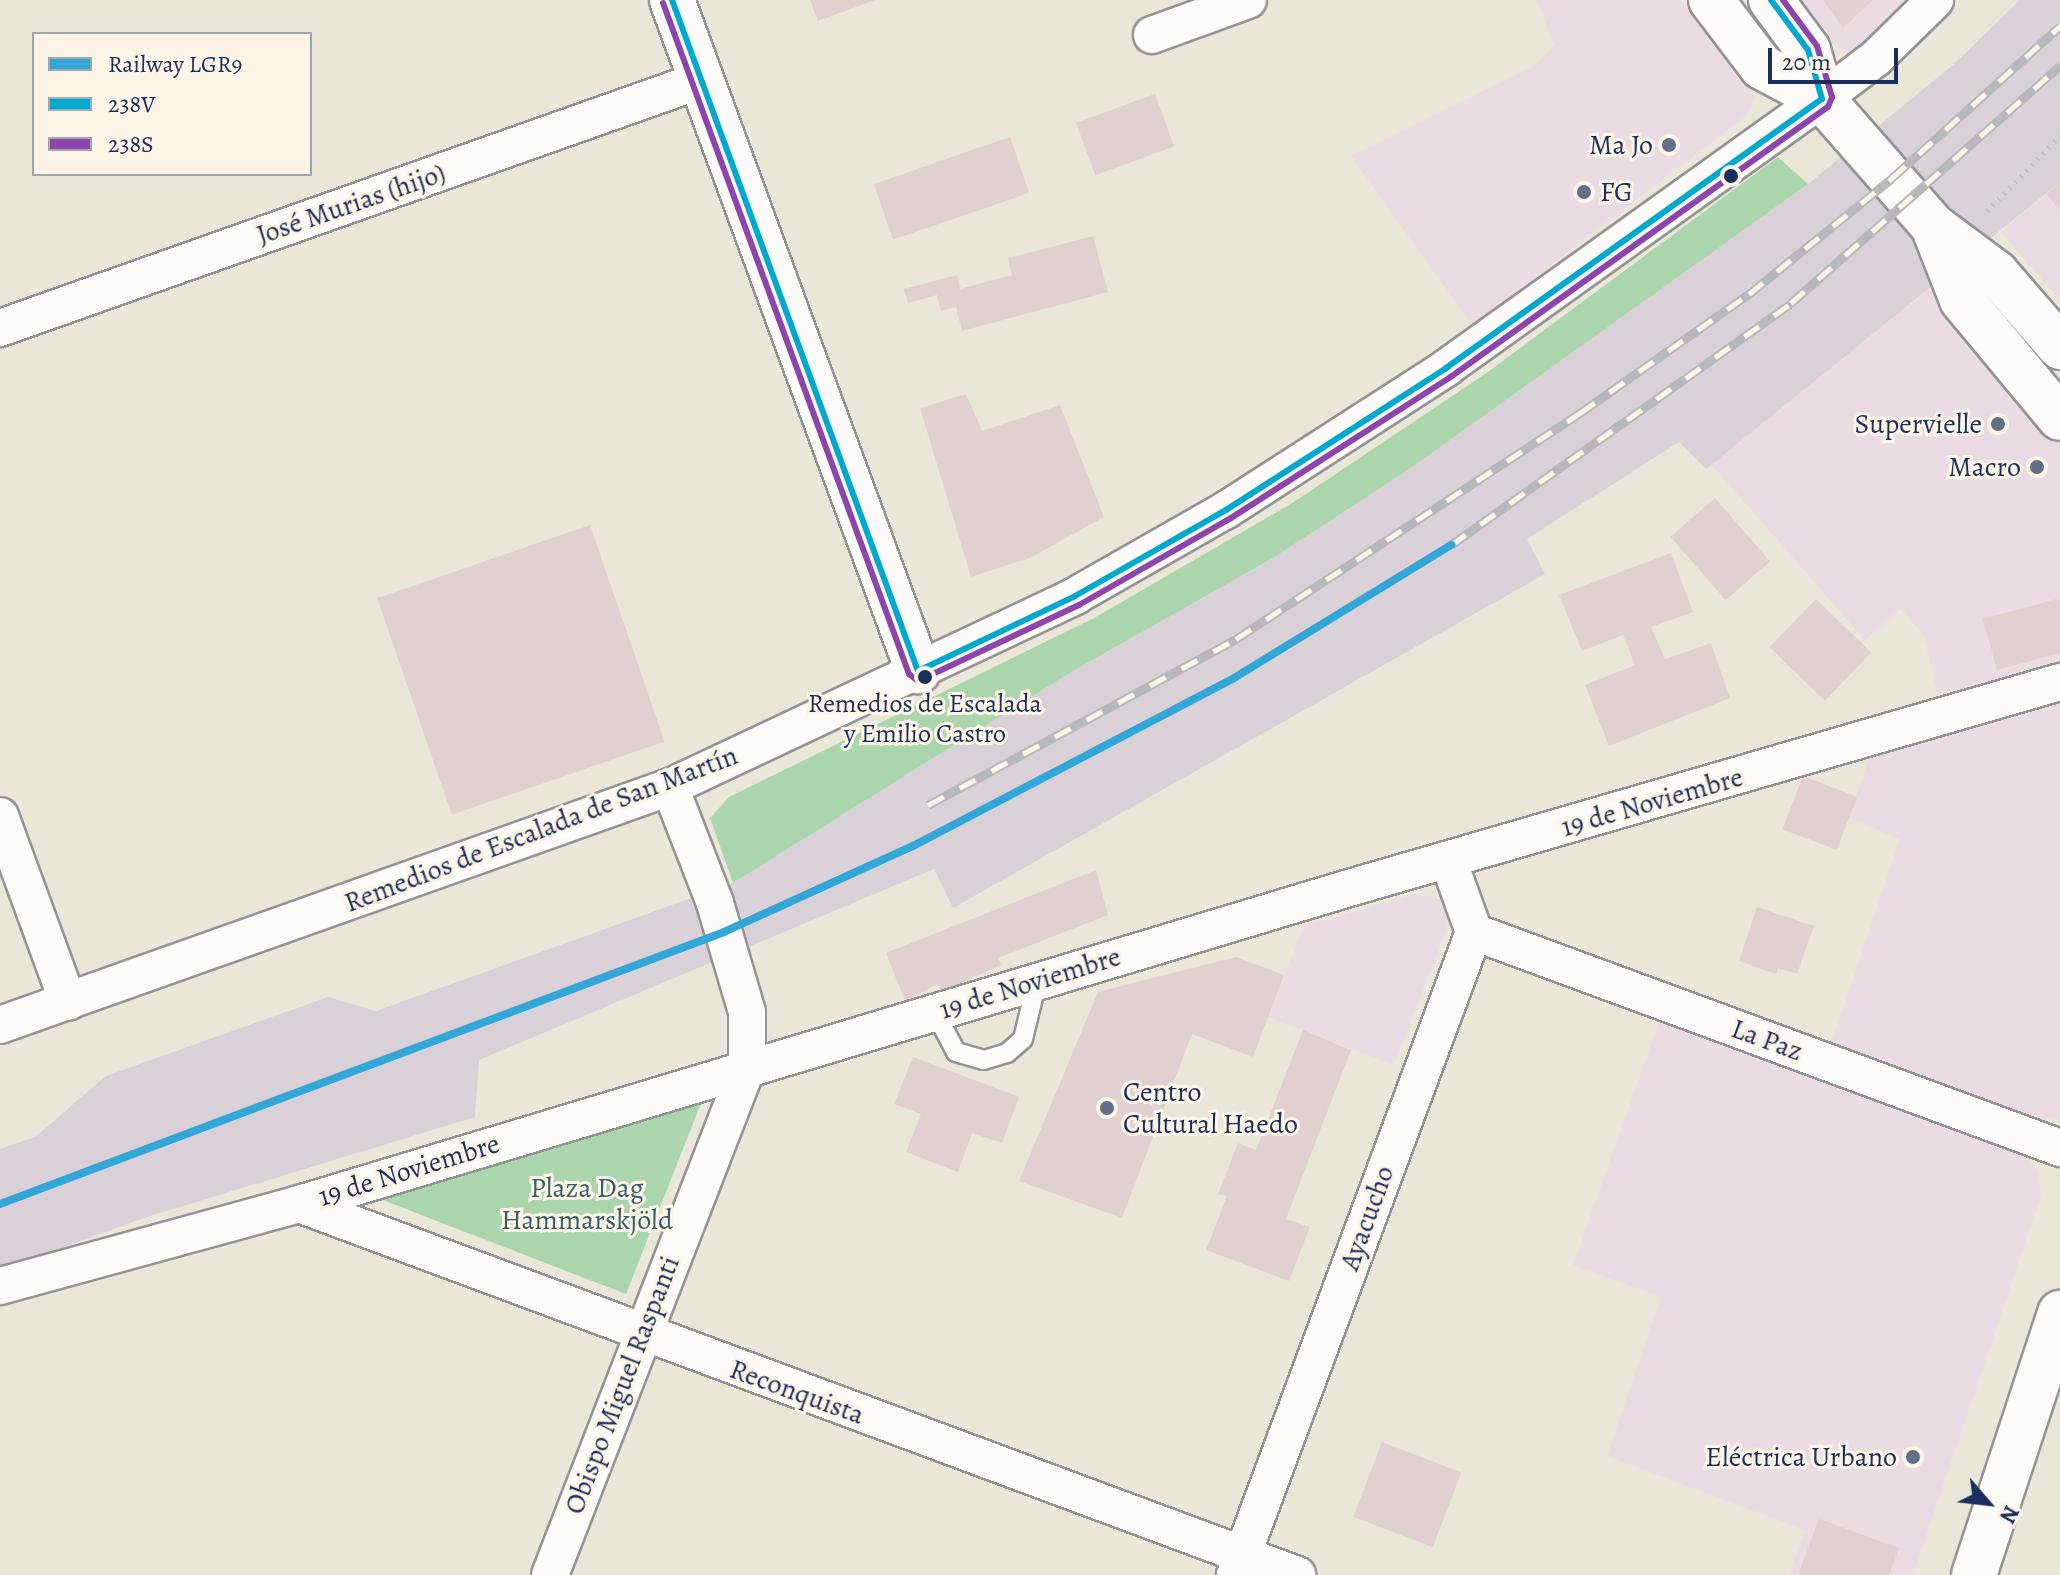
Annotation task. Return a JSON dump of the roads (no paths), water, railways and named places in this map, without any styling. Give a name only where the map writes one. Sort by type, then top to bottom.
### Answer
[{"type":"main road","points":[[672,0],[918,671]]},
{"type":"main road","points":[[1711,0],[1762,67],[1822,99],[1946,233],[1996,273],[2060,347]]},
{"type":"main road","points":[[1771,0],[1808,50],[1822,99]]},
{"type":"main road","points":[[1946,233],[1962,300],[2060,418]]},
{"type":"main road","points":[[1974,1575],[2060,1313]]},
{"type":"street","points":[[1152,35],[1248,0]]},
{"type":"street","name":"Remedios de Escalada de San Martín","points":[[0,1025],[670,787],[1075,596],[1226,510],[1446,368],[1822,99],[1876,58],[1935,0]]},
{"type":"street","name":"José Murias (hijo)","points":[[0,328],[701,80]]},
{"type":"street","name":"19 de Noviembre","points":[[0,1286],[299,1204],[1037,981],[2060,682]]},
{"type":"street","name":"Obispo Miguel Raspanti","points":[[550,1575],[640,1333],[747,1067],[747,1012],[715,903],[670,787]]},
{"type":"street","points":[[0,816],[68,1002]]},
{"type":"street","points":[[1449,862],[1474,932]]},
{"type":"street","name":"La Paz","points":[[1474,932],[2060,1148]]},
{"type":"street","name":"Ayacucho","points":[[1238,1565],[1474,932]]},
{"type":"street","name":"Reconquista","points":[[299,1204],[1238,1565],[1297,1575]]},
{"type":"lane","points":[[935,1012],[956,1052],[984,1060],[1007,1053],[1023,1039],[1037,981]]},
{"type":"railway","points":[[928,805],[1236,639],[1580,413],[1749,294],[1892,178],[2060,26]]},
{"type":"railway","points":[[1451,545],[1791,303],[2060,66]]},
{"type":"rail line","name":"LGR9","points":[[0,1204],[724,932],[913,846],[1234,678],[1451,545]]},
{"type":"place","name":"Ma Jo","points":[[1669,145]]},
{"type":"place","name":"FG","points":[[1584,192]]},
{"type":"place","name":"Supervielle","points":[[1998,424]]},
{"type":"place","name":"Macro","points":[[2037,467]]},
{"type":"place","name":"Remedios de Escalada y Emilio Castro","points":[[925,677]]},
{"type":"place","name":"Centro Cultural Haedo","points":[[1107,1108]]},
{"type":"place","name":"Eléctrica Urbano","points":[[1913,1457]]},
{"type":"park label","name":"Plaza Dag Hammarskjöld","points":[[587,1204]]}]
